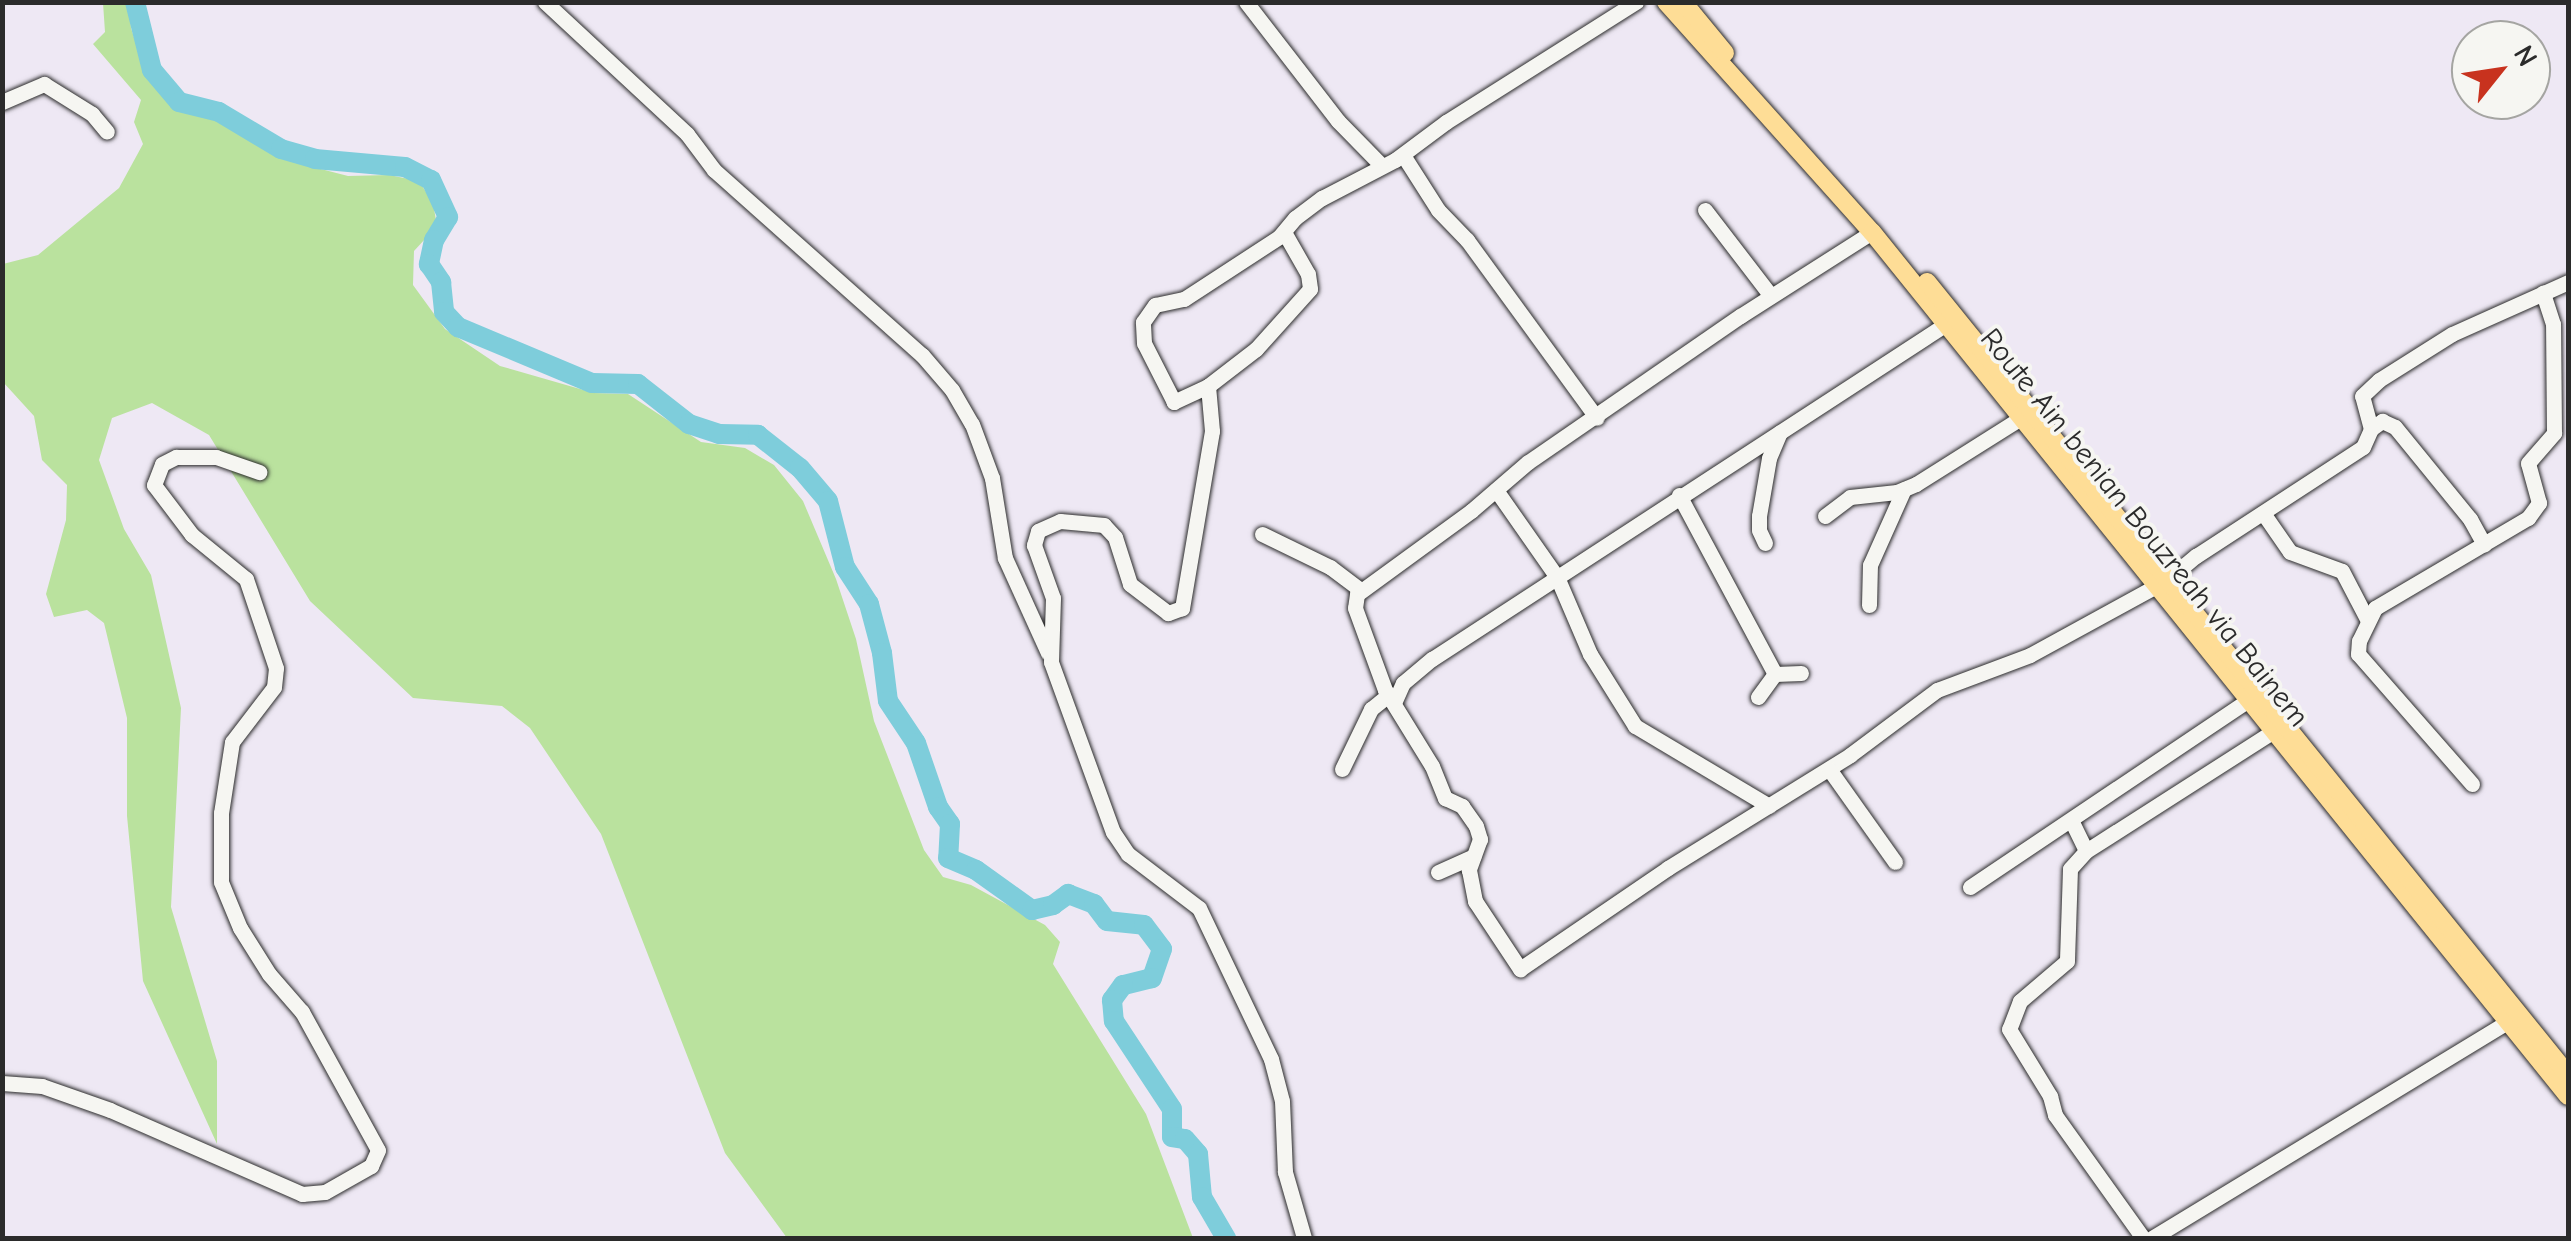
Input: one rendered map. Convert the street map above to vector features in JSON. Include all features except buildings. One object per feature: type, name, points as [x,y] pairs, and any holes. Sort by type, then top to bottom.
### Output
[{"type":"main road","name":"Route Ain benian Bouzreah via Bainem","points":[[1666,2],[1872,232],[2020,418],[2568,1075]]},
{"type":"main road","name":"Route Ain benian Bouzreah via Bainem","points":[[1682,2],[1966,328],[2272,732],[2568,1096]]},
{"type":"street","points":[[545,2],[687,134],[714,170],[922,355],[952,390],[972,424],[992,478],[1004,558],[1051,662],[1118,841],[1198,908],[1272,1060],[1282,1101],[1285,1172],[1304,1238]]},
{"type":"street","points":[[1246,2],[1338,120],[1382,166]]},
{"type":"street","points":[[1284,232],[1310,280],[1307,297],[1256,349],[1208,386],[1174,402],[1144,342],[1143,322],[1155,305],[1184,298],[1284,232],[1322,198],[1403,154],[1446,122],[1636,2]]},
{"type":"street","points":[[2,102],[44,84],[92,114],[107,132]]},
{"type":"street","points":[[1403,154],[1438,210],[1467,240],[1597,418]]},
{"type":"street","points":[[1706,210],[1771,296]]},
{"type":"street","points":[[1872,232],[1528,462],[1360,590],[1356,608],[1391,699],[1432,766],[1445,798],[1462,806],[1476,826],[1480,839],[1469,870],[1476,901],[1520,969],[1829,768],[1937,690],[2030,655],[2161,583],[2196,556],[2348,459],[2363,447],[2371,429],[2382,421],[2395,427],[2470,519],[2484,544]]},
{"type":"street","points":[[2371,429],[2361,401],[2366,391],[2452,334],[2568,282]]},
{"type":"street","points":[[2472,784],[2358,654],[2367,619],[2375,608],[2528,518],[2539,503],[2528,463],[2554,432],[2552,324],[2543,293]]},
{"type":"street","points":[[1342,769],[1371,709],[1391,699],[1414,673],[1946,324]]},
{"type":"street","points":[[1051,662],[1052,598],[1034,544],[1045,526],[1078,520],[1104,525],[1115,537],[1130,584],[1168,613],[1182,608],[1211,436],[1208,386]]},
{"type":"street","points":[[1825,516],[1850,497],[1904,489],[2020,418]]},
{"type":"street","points":[[1766,543],[1758,530],[1759,516],[1769,458],[1780,432]]},
{"type":"street","points":[[2,1083],[42,1086],[110,1110],[302,1194],[325,1192],[371,1166],[378,1150],[302,1012],[269,974],[240,928],[222,882],[220,812],[232,742],[274,687],[276,668],[246,579],[192,536],[160,499],[154,477],[170,458],[194,456],[216,457],[259,472]]},
{"type":"street","points":[[1869,605],[1870,565],[1904,489]]},
{"type":"street","points":[[1496,490],[1557,577],[1590,654],[1634,726],[1769,806]]},
{"type":"street","points":[[1680,495],[1775,674]]},
{"type":"street","points":[[2263,513],[2290,552],[2342,571],[2367,619]]},
{"type":"street","points":[[1262,534],[1330,567],[1360,590]]},
{"type":"street","points":[[1775,674],[1801,673]]},
{"type":"street","points":[[1758,697],[1775,674]]},
{"type":"street","points":[[1970,888],[2248,701]]},
{"type":"street","points":[[2272,732],[2086,851],[2070,868],[2065,965],[2020,1001],[2009,1029],[2050,1096],[2055,1116],[2152,1238],[2507,1022]]},
{"type":"street","points":[[1829,768],[1895,862]]},
{"type":"street","points":[[2072,820],[2086,851]]},
{"type":"street","points":[[1438,872],[1474,856]]},
{"type":"green space","points":[[103,3],[129,3],[131,28],[145,71],[178,107],[217,118],[286,160],[348,176],[389,175],[419,181],[433,203],[437,226],[414,251],[413,285],[445,329],[500,366],[594,393],[628,394],[701,442],[745,448],[774,465],[803,501],[836,579],[856,639],[874,721],[924,850],[943,877],[971,885],[1045,925],[1060,942],[1053,964],[1146,1114],[1193,1238],[787,1238],[725,1153],[601,834],[530,728],[502,706],[413,698],[310,601],[209,435],[152,403],[112,418],[99,460],[124,529],[151,575],[181,708],[171,907],[217,1061],[217,1144],[143,981],[127,816],[127,718],[104,623],[87,610],[54,617],[46,594],[66,520],[67,485],[42,460],[34,416],[3,382],[3,264],[38,255],[119,188],[143,144],[134,122],[141,100],[93,44],[105,32]]},
{"type":"waterway","points":[[135,2],[152,70],[179,102],[219,112],[281,149],[315,159],[405,167],[431,180],[448,217],[434,240],[429,264],[441,282],[444,312],[458,327],[592,383],[638,384],[689,424],[719,434],[758,435],[800,468],[828,501],[845,567],[869,604],[882,653],[888,701],[916,743],[938,807],[950,824],[948,858],[976,870],[1032,910],[1053,905],[1068,894],[1094,904],[1107,921],[1144,925],[1162,949],[1152,978],[1123,985],[1112,1000],[1114,1021],[1172,1109],[1172,1137],[1185,1139],[1198,1154],[1202,1197],[1226,1238]]}]
